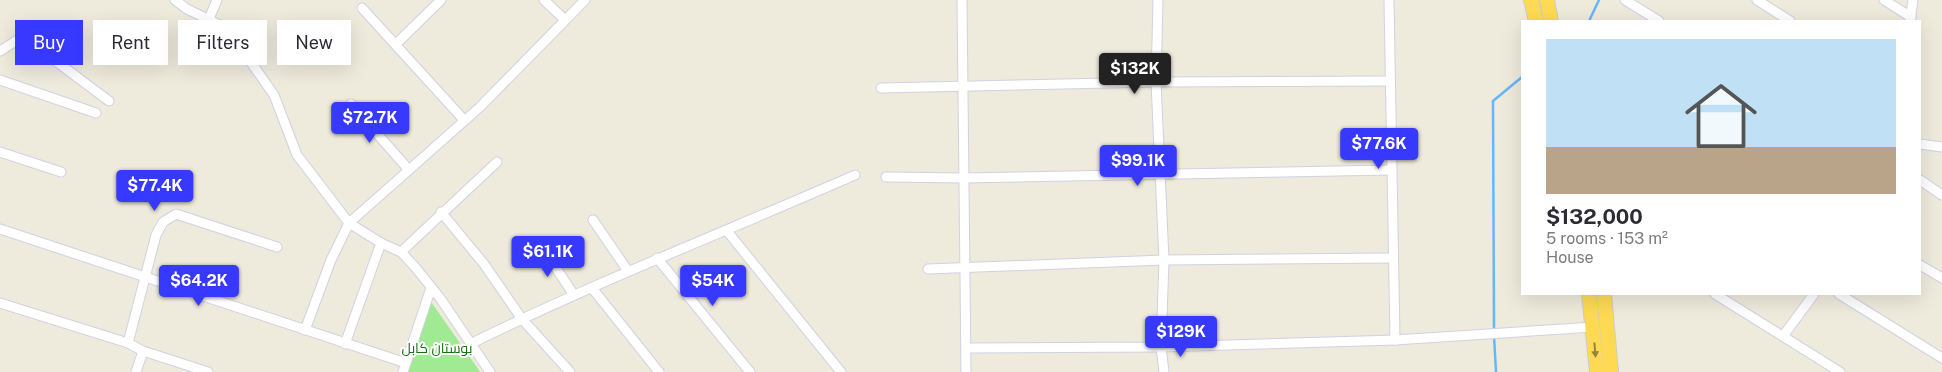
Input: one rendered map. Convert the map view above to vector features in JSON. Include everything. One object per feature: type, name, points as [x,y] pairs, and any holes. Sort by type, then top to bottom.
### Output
[{"type":"highway","points":[[1531,0],[1536,20]]},
{"type":"highway","points":[[1547,0],[1551,20]]},
{"type":"highway","points":[[1589,295],[1597,372]]},
{"type":"highway","points":[[1604,295],[1612,372]]},
{"type":"street","points":[[175,0],[206,20]]},
{"type":"street","points":[[208,20],[217,0]]},
{"type":"street","points":[[397,43],[441,0]]},
{"type":"street","points":[[544,0],[566,20]]},
{"type":"street","points":[[305,330],[331,260],[349,223],[480,106],[585,0]]},
{"type":"street","points":[[962,0],[966,372]]},
{"type":"street","points":[[1158,0],[1156,82],[1164,260],[1162,346],[1164,372]]},
{"type":"street","points":[[1389,0],[1392,258],[1395,340]]},
{"type":"street","points":[[1626,0],[1657,20]]},
{"type":"street","points":[[1757,0],[1788,20]]},
{"type":"street","points":[[1884,0],[1910,19],[1914,0]]},
{"type":"street","points":[[362,8],[397,43],[464,120]]},
{"type":"street","points":[[0,51],[19,39],[37,47],[110,101]]},
{"type":"street","points":[[253,65],[274,95],[297,155],[349,223],[381,243],[401,252],[432,288],[490,372]]},
{"type":"street","points":[[0,80],[96,113]]},
{"type":"street","points":[[881,88],[963,88],[1156,82],[1389,81]]},
{"type":"street","points":[[351,104],[409,170]]},
{"type":"street","points":[[1921,144],[1942,147]]},
{"type":"street","points":[[0,152],[61,172]]},
{"type":"street","points":[[401,252],[441,212],[497,162]]},
{"type":"street","points":[[886,177],[964,178],[1391,170]]},
{"type":"street","points":[[470,344],[628,270],[727,232],[855,175]]},
{"type":"street","points":[[1921,181],[1942,195]]},
{"type":"street","points":[[441,212],[484,264],[522,319],[570,372]]},
{"type":"street","points":[[128,342],[147,276],[156,235],[163,222],[176,214],[277,247]]},
{"type":"street","points":[[592,220],[628,270]]},
{"type":"street","points":[[0,229],[147,276],[305,330],[404,368],[432,288]]},
{"type":"street","points":[[727,232],[841,372]]},
{"type":"street","points":[[345,344],[381,243]]},
{"type":"street","points":[[542,247],[574,295]]},
{"type":"street","points":[[657,258],[750,372]]},
{"type":"street","points":[[928,269],[1164,260],[1392,258]]},
{"type":"street","points":[[1921,265],[1942,278]]},
{"type":"street","points":[[592,288],[659,372]]},
{"type":"street","points":[[1717,295],[1840,372]]},
{"type":"street","points":[[1783,336],[1813,295]]},
{"type":"street","points":[[1841,295],[1942,358]]},
{"type":"street","points":[[0,303],[128,342],[143,350],[208,372]]},
{"type":"street","points":[[966,348],[1162,346],[1395,340],[1593,327]]},
{"type":"street","points":[[136,372],[143,350]]},
{"type":"green space","name":"بوستان کابل","points":[[429,299],[474,363],[480,372],[405,372]]},
{"type":"waterway","points":[[1589,20],[1599,0]]},
{"type":"waterway","points":[[1494,327],[1493,101],[1521,78]]},
{"type":"waterway","points":[[1494,336],[1496,372]]}]
